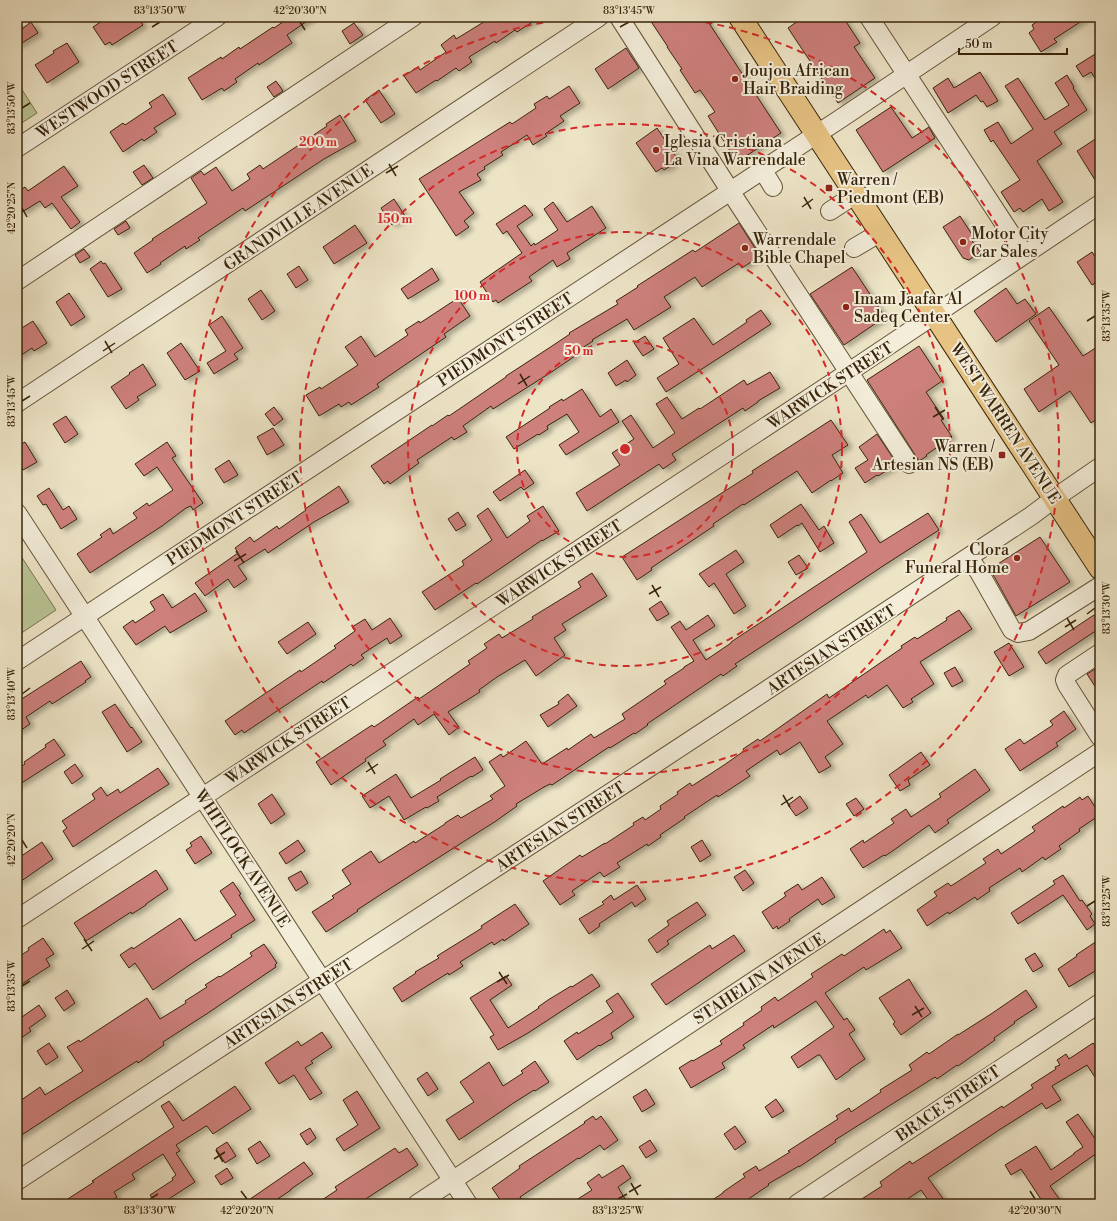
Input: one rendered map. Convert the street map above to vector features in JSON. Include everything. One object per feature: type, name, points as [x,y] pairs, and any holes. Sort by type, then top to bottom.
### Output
[{"type":"main road","name":"WEST WARREN AVENUE","points":[[740,17],[1100,568]]},
{"type":"street","points":[[17,20],[22,17]]},
{"type":"street","name":"WESTWOOD STREET","points":[[17,148],[217,17]]},
{"type":"street","points":[[17,281],[413,17]]},
{"type":"street","name":"GRANDVILLE AVENUE","points":[[17,403],[599,17]]},
{"type":"street","points":[[619,17],[730,191],[771,248],[909,464]]},
{"type":"street","points":[[869,17],[1024,254]]},
{"type":"street","name":"PIEDMONT STREET","points":[[17,661],[992,17]]},
{"type":"street","points":[[762,170],[774,187]]},
{"type":"street","points":[[830,211],[856,194]]},
{"type":"street","name":"WARWICK STREET","points":[[17,919],[849,372],[1100,204]]},
{"type":"street","points":[[854,248],[881,232]]},
{"type":"street","name":"ARTESIAN STREET","points":[[17,1181],[969,558],[1100,467]]},
{"type":"street","name":"WHITLOCK AVENUE","points":[[17,513],[468,1204]]},
{"type":"street","points":[[969,558],[979,572],[1012,630],[1018,633],[1029,631],[1100,586]]},
{"type":"street","points":[[1100,653],[1067,674],[1065,680],[1067,686],[1100,737]]},
{"type":"street","name":"STAHELIN AVENUE","points":[[417,1204],[1100,752]]},
{"type":"street","name":"BRACE STREET","points":[[797,1204],[1100,1003]]},
{"type":"green space","points":[[17,82],[37,113],[17,126]]},
{"type":"green space","points":[[17,550],[56,610],[17,636]]},
{"type":"building","points":[[108,17],[138,17],[143,25],[112,45],[110,42],[105,45],[93,27]]},
{"type":"building","points":[[290,17],[313,17],[287,35],[292,43],[259,65],[258,63],[235,79],[237,82],[224,91],[222,88],[202,100],[188,78],[221,57],[222,59],[239,47],[240,49]]},
{"type":"building","points":[[492,17],[540,17],[517,32],[515,30],[496,43],[495,41],[469,57],[472,62],[459,71],[456,68],[416,93],[404,76],[418,67],[420,70],[446,52],[441,45],[454,35],[456,39]]},
{"type":"building","points":[[648,17],[705,17],[781,133],[737,162],[708,116],[715,112],[700,90],[695,93],[680,70],[682,69]]},
{"type":"building","points":[[804,17],[843,17],[860,43],[854,47],[875,78],[838,103],[788,28]]},
{"type":"building","points":[[1044,17],[1088,17],[1054,39],[1057,42],[1041,52],[1029,33],[1034,29],[1032,25]]},
{"type":"building","points":[[31,22],[38,33],[17,46],[17,31]]},
{"type":"building","points":[[354,23],[363,35],[350,44],[342,31]]},
{"type":"building","points":[[67,43],[79,62],[47,83],[35,65],[54,53],[53,51]]},
{"type":"building","points":[[626,48],[639,68],[608,89],[595,69]]},
{"type":"building","points":[[1100,51],[1100,86],[1091,72],[1083,77],[1076,66]]},
{"type":"building","points":[[980,72],[998,101],[987,107],[976,95],[948,113],[933,88],[948,78],[954,88]]},
{"type":"building","points":[[1067,75],[1074,87],[1073,88],[1087,110],[1054,132],[1062,144],[1037,161],[1063,202],[1049,211],[1042,199],[1023,212],[1020,208],[1014,212],[1001,192],[1020,180],[993,140],[991,142],[984,130],[998,122],[1011,144],[1033,129],[1005,86],[1018,78],[1045,120],[1069,105],[1055,83]]},
{"type":"building","points":[[276,81],[283,91],[274,97],[267,87]]},
{"type":"building","points":[[569,86],[580,103],[560,116],[564,121],[545,134],[547,136],[533,145],[527,135],[501,152],[503,155],[484,167],[485,169],[477,174],[481,180],[459,192],[474,213],[464,221],[469,227],[456,236],[419,179],[510,122],[512,124],[536,108],[534,104],[547,96],[549,99]]},
{"type":"building","points":[[379,90],[395,114],[381,123],[365,100]]},
{"type":"building","points":[[163,94],[176,114],[154,128],[157,132],[144,141],[142,139],[123,152],[110,132],[123,123],[125,125],[152,107],[149,103]]},
{"type":"building","points":[[891,107],[912,138],[929,127],[935,138],[883,172],[856,130]]},
{"type":"building","points":[[340,115],[356,141],[324,159],[245,211],[243,208],[198,238],[200,240],[186,249],[185,246],[147,273],[134,253],[153,240],[152,239],[207,203],[191,178],[201,171],[204,175],[216,167],[232,191],[250,179],[247,174],[260,165],[263,169],[327,126],[326,124]]},
{"type":"building","name":"Iglesia Cristiana La Vina Warrendale","points":[[657,128],[677,158],[672,161],[674,164],[664,170],[662,168],[656,172],[636,143]]},
{"type":"building","points":[[1100,136],[1100,188],[1077,151]]},
{"type":"building","points":[[144,165],[153,178],[142,185],[133,172]]},
{"type":"building","points":[[64,166],[78,186],[61,197],[80,222],[71,229],[52,203],[45,208],[40,201],[22,212],[17,205],[17,192],[25,187],[28,191]]},
{"type":"building","points":[[394,199],[405,216],[392,225],[381,208]]},
{"type":"building","points":[[553,202],[567,222],[592,206],[606,228],[567,253],[570,259],[557,267],[553,260],[529,277],[532,281],[498,303],[496,300],[493,302],[480,282],[522,253],[507,231],[503,234],[496,224],[525,205],[533,215],[517,226],[531,246],[534,243],[535,245],[558,230],[544,209]]},
{"type":"building","name":"Motor City Car Sales","points":[[960,216],[973,236],[970,238],[980,252],[969,260],[963,258],[943,227]]},
{"type":"building","points":[[126,221],[130,228],[118,235],[114,229]]},
{"type":"building","points":[[739,223],[760,256],[742,268],[739,263],[702,287],[695,277],[664,297],[671,307],[634,330],[627,319],[592,340],[593,341],[573,354],[575,356],[553,371],[493,409],[491,406],[463,426],[467,432],[454,440],[452,437],[417,460],[419,463],[390,484],[388,481],[384,484],[371,466],[432,425],[448,415],[449,416],[570,334],[569,333],[618,304],[616,301],[638,287],[637,286],[693,250],[695,252]]},
{"type":"building","points":[[355,225],[367,243],[334,264],[323,247]]},
{"type":"building","points":[[84,249],[90,257],[80,263],[75,255]]},
{"type":"building","points":[[1092,252],[1100,264],[1100,280],[1092,285],[1077,262]]},
{"type":"building","points":[[101,261],[103,264],[105,263],[122,289],[108,297],[90,269]]},
{"type":"building","points":[[299,266],[308,280],[296,288],[287,274]]},
{"type":"building","name":"Imam Jaafar Al Sadeq Center","points":[[852,267],[885,317],[844,345],[810,294]]},
{"type":"building","points":[[432,268],[439,280],[408,299],[401,289]]},
{"type":"building","points":[[1006,288],[1017,304],[1025,299],[1036,314],[996,342],[974,311]]},
{"type":"building","points":[[261,290],[275,311],[262,320],[248,299]]},
{"type":"building","points":[[69,293],[85,317],[71,326],[56,302]]},
{"type":"building","points":[[458,298],[470,316],[444,334],[446,337],[377,384],[379,387],[351,405],[349,402],[341,407],[339,404],[319,416],[306,395],[320,387],[321,389],[358,365],[345,347],[361,336],[375,357],[408,335],[405,330],[419,321],[420,323]]},
{"type":"building","points":[[1049,307],[1083,356],[1100,345],[1100,417],[1091,423],[1070,391],[1039,412],[1024,389],[1059,365],[1029,321]]},
{"type":"building","points":[[761,310],[771,324],[666,392],[657,378],[679,364],[663,338],[694,318],[713,345],[747,322],[746,320]]},
{"type":"building","points":[[222,316],[243,348],[234,354],[238,359],[214,374],[207,363],[226,351],[209,325]]},
{"type":"building","points":[[33,321],[47,343],[34,351],[32,348],[17,358],[17,331]]},
{"type":"building","points":[[645,336],[654,349],[643,356],[634,343]]},
{"type":"building","points":[[181,343],[200,371],[185,380],[167,353]]},
{"type":"building","points":[[919,346],[942,381],[926,392],[944,419],[941,420],[952,437],[919,461],[867,380]]},
{"type":"building","points":[[627,360],[636,375],[627,382],[626,380],[616,386],[608,373]]},
{"type":"building","points":[[143,364],[156,385],[137,397],[139,400],[126,409],[111,387]]},
{"type":"building","points":[[770,372],[780,388],[758,401],[745,411],[743,408],[672,454],[676,460],[663,469],[659,464],[587,511],[576,493],[620,465],[612,453],[634,439],[622,421],[631,415],[653,448],[675,433],[656,404],[667,397],[682,419],[744,380],[747,385]]},
{"type":"building","points":[[582,389],[600,417],[611,409],[619,422],[566,455],[559,445],[579,432],[567,414],[547,426],[548,429],[539,435],[538,434],[514,449],[506,437],[550,408],[549,407],[562,399],[563,401]]},
{"type":"building","points":[[274,407],[283,419],[274,426],[265,414]]},
{"type":"building","points":[[66,416],[78,434],[65,443],[53,424]]},
{"type":"building","points":[[831,420],[848,445],[832,455],[843,473],[812,493],[797,471],[713,524],[714,526],[651,568],[652,570],[637,580],[622,557],[753,473],[752,471]]},
{"type":"building","points":[[273,428],[284,445],[267,455],[257,437]]},
{"type":"building","points":[[877,434],[897,464],[865,483],[855,468],[868,460],[859,447]]},
{"type":"building","points":[[25,442],[37,462],[23,470],[17,460],[17,446]]},
{"type":"building","points":[[167,442],[176,456],[172,458],[203,503],[193,510],[191,506],[186,508],[162,526],[90,573],[77,554],[102,537],[100,535],[110,528],[113,534],[137,518],[133,513],[147,503],[149,506],[173,490],[157,467],[144,476],[135,464]]},
{"type":"building","points":[[229,460],[238,475],[224,483],[215,469]]},
{"type":"building","points":[[525,470],[534,483],[524,490],[521,487],[500,501],[493,492]]},
{"type":"building","points":[[339,486],[349,502],[314,522],[268,553],[265,549],[238,566],[247,579],[234,588],[228,579],[205,596],[195,583],[238,553],[235,548],[250,537],[254,542],[277,526],[279,529]]},
{"type":"building","points":[[49,488],[63,510],[69,506],[77,519],[61,529],[46,504],[43,505],[37,496]]},
{"type":"building","points":[[801,504],[819,530],[824,526],[834,543],[820,552],[802,523],[778,538],[770,525]]},
{"type":"building","points":[[543,506],[559,531],[542,540],[477,584],[476,583],[435,610],[422,592],[464,565],[462,561],[492,540],[477,516],[488,508],[507,538],[530,521],[527,516]]},
{"type":"building","points":[[458,512],[466,525],[456,531],[448,519]]},
{"type":"building","points":[[928,513],[939,530],[735,664],[737,666],[723,676],[721,674],[647,724],[648,725],[635,734],[634,733],[610,748],[609,747],[552,785],[550,784],[544,787],[516,804],[517,806],[496,821],[383,893],[326,932],[312,912],[334,898],[332,896],[351,884],[342,870],[371,851],[379,863],[414,841],[415,843],[458,815],[461,818],[493,799],[490,796],[505,786],[489,762],[501,754],[503,757],[526,741],[542,764],[567,748],[568,750],[591,734],[594,738],[625,719],[622,714],[666,684],[664,681],[694,661],[671,627],[680,621],[686,630],[708,615],[715,626],[693,640],[706,660],[867,552],[849,522],[861,514],[880,543]]},
{"type":"building","points":[[1040,537],[1070,582],[1016,616],[990,569]]},
{"type":"building","points":[[736,550],[744,562],[726,574],[746,606],[734,614],[714,583],[709,587],[699,574]]},
{"type":"building","points":[[799,555],[808,568],[796,575],[788,562]]},
{"type":"building","points":[[592,573],[607,596],[562,624],[566,630],[554,638],[565,655],[536,676],[525,660],[497,677],[479,690],[480,692],[448,712],[459,727],[449,735],[434,714],[418,725],[414,719],[383,741],[386,745],[365,759],[366,761],[331,785],[316,762],[372,725],[374,727],[418,697],[419,699],[470,664],[468,661],[487,648],[484,644],[499,634],[502,638],[533,619],[532,617],[581,587],[578,582]]},
{"type":"building","points":[[195,593],[207,611],[170,633],[165,626],[136,645],[123,627],[133,620],[135,623],[155,610],[150,602],[163,594],[172,608]]},
{"type":"building","points":[[661,601],[669,614],[657,621],[649,609]]},
{"type":"building","points":[[959,610],[972,629],[920,662],[934,684],[911,699],[913,702],[903,708],[887,685],[868,698],[866,695],[827,721],[843,744],[825,757],[831,766],[819,773],[800,742],[780,755],[777,750],[746,771],[750,776],[718,797],[717,795],[684,817],[685,818],[660,835],[661,837],[648,846],[647,844],[617,863],[620,867],[604,877],[600,872],[572,891],[575,895],[560,905],[543,881],[580,855],[582,857],[605,844],[634,825],[633,823],[643,817],[645,820],[661,809],[660,806],[678,794],[677,792],[690,783],[692,786],[744,751],[743,749],[758,739],[760,741],[827,694],[829,698],[902,648],[901,646],[915,637],[917,639],[947,620],[946,618]]},
{"type":"building","points":[[1094,615],[1100,625],[1100,628],[1046,664],[1038,652]]},
{"type":"building","points":[[390,618],[402,636],[390,644],[387,638],[361,655],[364,658],[353,666],[351,664],[323,683],[322,681],[244,733],[242,730],[235,735],[225,721],[300,670],[301,672],[336,648],[334,646],[355,631],[352,627],[365,619],[372,630]]},
{"type":"building","points":[[308,622],[316,634],[287,654],[278,642]]},
{"type":"building","points":[[1009,643],[1024,667],[1009,676],[994,652]]},
{"type":"building","points":[[81,661],[91,677],[85,681],[86,682],[52,704],[50,701],[26,717],[30,724],[17,733],[17,702]]},
{"type":"building","points":[[1100,666],[1100,694],[1087,674]]},
{"type":"building","points":[[955,667],[963,681],[952,687],[944,673]]},
{"type":"building","points":[[568,694],[577,706],[548,727],[540,715],[559,704],[558,702]]},
{"type":"building","points":[[115,704],[142,742],[127,752],[102,712]]},
{"type":"building","points":[[1064,711],[1076,729],[1056,743],[1058,746],[1020,771],[1005,749],[1020,739],[1024,744],[1053,725],[1050,721]]},
{"type":"building","points":[[54,739],[65,755],[17,786],[17,769]]},
{"type":"building","points":[[921,752],[930,765],[908,780],[910,785],[900,791],[889,775]]},
{"type":"building","points":[[475,757],[483,770],[437,797],[439,801],[404,820],[389,796],[370,808],[362,796],[396,774],[411,798]]},
{"type":"building","points":[[75,764],[83,776],[72,784],[64,772]]},
{"type":"building","points":[[158,768],[169,784],[73,847],[63,831],[67,828],[62,821],[95,799],[92,794],[101,787],[107,796],[118,789],[120,793]]},
{"type":"building","points":[[975,769],[990,790],[947,820],[949,823],[935,833],[929,825],[885,856],[884,855],[863,868],[850,849],[863,840],[864,843],[894,823],[891,819],[906,809],[911,817],[941,797],[939,794]]},
{"type":"building","points":[[272,794],[285,814],[271,824],[258,804]]},
{"type":"building","points":[[800,796],[808,808],[796,816],[788,805]]},
{"type":"building","points":[[1088,796],[1100,815],[1079,829],[1080,831],[1059,846],[1061,849],[1045,860],[1043,857],[1022,872],[1020,868],[989,888],[990,891],[977,900],[975,897],[927,926],[917,910],[937,896],[934,892],[948,883],[951,886],[986,863],[983,859],[998,849],[1001,854],[1035,831],[1032,827],[1063,806],[1064,808],[1080,797],[1082,800]]},
{"type":"building","points":[[856,798],[864,809],[854,816],[846,804]]},
{"type":"building","points":[[201,836],[212,853],[195,864],[186,850],[192,846],[190,843]]},
{"type":"building","points":[[298,840],[305,851],[286,864],[279,853]]},
{"type":"building","points":[[702,840],[711,855],[700,862],[691,847]]},
{"type":"building","points":[[42,842],[53,859],[17,884],[17,859]]},
{"type":"building","points":[[156,870],[168,889],[132,914],[131,912],[86,941],[74,923]]},
{"type":"building","points":[[745,870],[754,883],[743,891],[734,877]]},
{"type":"building","points":[[301,871],[308,883],[296,891],[288,878]]},
{"type":"building","points":[[1063,875],[1080,901],[1082,900],[1092,914],[1090,916],[1095,924],[1087,930],[1063,895],[1018,924],[1011,913],[1055,884],[1053,881]]},
{"type":"building","points":[[822,877],[835,897],[822,905],[818,899],[789,919],[790,921],[778,929],[777,926],[773,929],[762,912],[786,896],[784,893],[798,884],[802,890]]},
{"type":"building","points":[[233,882],[241,894],[239,895],[255,920],[231,935],[232,937],[153,990],[135,963],[129,968],[120,955],[132,947],[133,949],[180,918],[195,941],[236,915],[220,891]]},
{"type":"building","points":[[637,885],[646,899],[635,907],[632,902],[599,924],[600,926],[589,934],[579,919],[604,904],[602,902],[611,895],[614,900]]},
{"type":"building","points":[[697,902],[706,915],[667,941],[669,944],[657,953],[648,940],[669,925],[667,921]]},
{"type":"building","points":[[515,904],[529,924],[504,941],[503,939],[494,945],[492,942],[460,962],[463,966],[449,975],[448,973],[402,1002],[393,988],[416,973],[415,972],[439,958],[437,956],[482,928],[481,926]]},
{"type":"building","points":[[884,929],[886,933],[890,930],[902,948],[866,970],[864,967],[825,993],[844,1020],[847,1018],[855,1030],[849,1034],[865,1059],[836,1080],[820,1055],[798,1068],[791,1057],[834,1027],[816,1001],[774,1028],[773,1025],[743,1045],[745,1048],[722,1063],[725,1068],[691,1088],[679,1068],[722,1044],[720,1041],[744,1025],[743,1023],[762,1010],[761,1007],[775,997],[778,1001],[813,977],[811,974],[842,954],[844,956]]},
{"type":"building","points":[[734,935],[745,951],[666,1005],[651,984],[710,945],[712,949]]},
{"type":"building","points":[[43,938],[54,954],[46,959],[50,966],[17,987],[17,958],[29,950],[28,948]]},
{"type":"building","points":[[1100,939],[1100,968],[1069,987],[1058,969]]},
{"type":"building","points":[[264,944],[277,963],[275,965],[276,967],[163,1042],[164,1045],[138,1063],[137,1061],[17,1138],[17,1103],[40,1087],[45,1095],[83,1071],[67,1047],[79,1040],[80,1042],[147,998],[160,1019],[186,1003],[185,1001],[207,987],[205,985],[252,956],[250,953]]},
{"type":"building","points":[[1035,953],[1043,966],[1033,972],[1025,959]]},
{"type":"building","points":[[592,974],[600,986],[528,1033],[498,1050],[490,1037],[494,1035],[470,998],[506,976],[512,985],[490,1000],[508,1028],[539,1008],[538,1007],[548,1000]]},
{"type":"building","points":[[909,979],[931,1013],[901,1035],[893,1024],[895,1022],[879,998]]},
{"type":"building","points":[[67,990],[75,1003],[64,1011],[55,998]]},
{"type":"building","points":[[1026,990],[1037,1007],[1014,1022],[1015,1023],[994,1038],[995,1040],[958,1066],[957,1065],[937,1079],[935,1077],[835,1140],[836,1142],[799,1167],[768,1184],[769,1185],[741,1204],[706,1204],[745,1177],[743,1174],[756,1166],[759,1171],[790,1152],[788,1151],[838,1119],[836,1116],[849,1108],[851,1112],[881,1092],[880,1090],[912,1070],[909,1065],[927,1052],[929,1054]]},
{"type":"building","points":[[618,993],[634,1017],[611,1033],[613,1038],[600,1046],[599,1045],[577,1060],[564,1041],[613,1012],[606,1001]]},
{"type":"building","points":[[39,1005],[46,1016],[29,1028],[31,1031],[17,1041],[17,1010],[22,1017]]},
{"type":"building","points":[[322,1032],[332,1047],[311,1061],[313,1063],[305,1068],[322,1093],[310,1100],[294,1075],[279,1084],[265,1063],[298,1041],[301,1046]]},
{"type":"building","points":[[49,1043],[58,1057],[46,1065],[37,1051]]},
{"type":"building","points":[[1093,1043],[1100,1053],[1100,1085],[1087,1065],[1052,1086],[1061,1100],[1046,1109],[1042,1103],[928,1178],[947,1204],[931,1204],[921,1190],[900,1204],[854,1204],[882,1186],[880,1182],[910,1161],[912,1164],[1002,1106],[1003,1108],[1033,1088],[1031,1085],[1060,1065],[1057,1060],[1066,1054],[1069,1059]]},
{"type":"building","points":[[535,1061],[549,1082],[512,1104],[459,1140],[446,1120],[474,1102],[460,1082],[489,1062],[503,1086],[523,1073],[521,1071]]},
{"type":"building","points":[[427,1072],[438,1089],[428,1096],[417,1079]]},
{"type":"building","points":[[235,1086],[251,1109],[213,1134],[206,1126],[176,1145],[180,1151],[176,1153],[195,1182],[161,1204],[156,1204],[150,1195],[173,1180],[172,1178],[176,1175],[163,1154],[132,1174],[135,1179],[114,1192],[117,1197],[106,1204],[60,1204],[174,1127],[161,1106],[169,1101],[183,1121]]},
{"type":"building","points":[[646,1089],[655,1104],[642,1112],[633,1097]]},
{"type":"building","points":[[357,1091],[380,1128],[344,1151],[336,1139],[358,1125],[343,1100]]},
{"type":"building","points":[[776,1099],[784,1111],[772,1118],[765,1107]]},
{"type":"building","points":[[1078,1114],[1096,1140],[1100,1137],[1100,1151],[1050,1186],[1063,1204],[1044,1204],[1021,1169],[1011,1175],[1005,1165],[1036,1146],[1051,1170],[1074,1154],[1083,1147],[1066,1122]]},
{"type":"building","points":[[593,1116],[596,1120],[601,1116],[618,1140],[604,1150],[600,1145],[579,1159],[578,1158],[520,1197],[521,1199],[514,1204],[503,1204],[492,1188],[520,1168],[519,1166],[585,1123],[584,1122]]},
{"type":"building","points":[[735,1126],[746,1142],[735,1150],[724,1134]]},
{"type":"building","points":[[310,1128],[316,1138],[307,1145],[300,1134]]},
{"type":"building","points":[[650,1140],[657,1151],[646,1158],[639,1147]]},
{"type":"building","points":[[260,1141],[270,1156],[257,1164],[248,1149]]},
{"type":"building","points":[[227,1142],[236,1156],[225,1163],[216,1149]]},
{"type":"building","points":[[395,1148],[399,1153],[407,1148],[418,1165],[358,1204],[316,1204],[337,1190],[335,1187]]},
{"type":"building","points":[[304,1162],[313,1174],[291,1190],[270,1204],[243,1204]]},
{"type":"building","points":[[623,1165],[631,1178],[618,1187],[628,1204],[570,1204],[592,1190],[587,1183],[599,1174],[602,1178]]},
{"type":"building","points":[[227,1168],[233,1178],[221,1185],[215,1176]]},
{"type":"place","name":"Joujou African Hair Braiding","points":[[735,79]]},
{"type":"place","name":"Iglesia Cristiana La Vina Warrendale","points":[[656,150]]},
{"type":"place","name":"Warren / Piedmont (EB)","points":[[829,188]]},
{"type":"place","name":"Motor City Car Sales","points":[[963,242]]},
{"type":"place","name":"Warrendale Bible Chapel","points":[[745,248]]},
{"type":"place","name":"Imam Jaafar Al Sadeq Center","points":[[846,307]]},
{"type":"place","name":"Warren / Artesian NS (EB)","points":[[1002,455]]},
{"type":"place","name":"Clora Funeral Home","points":[[1017,558]]}]
